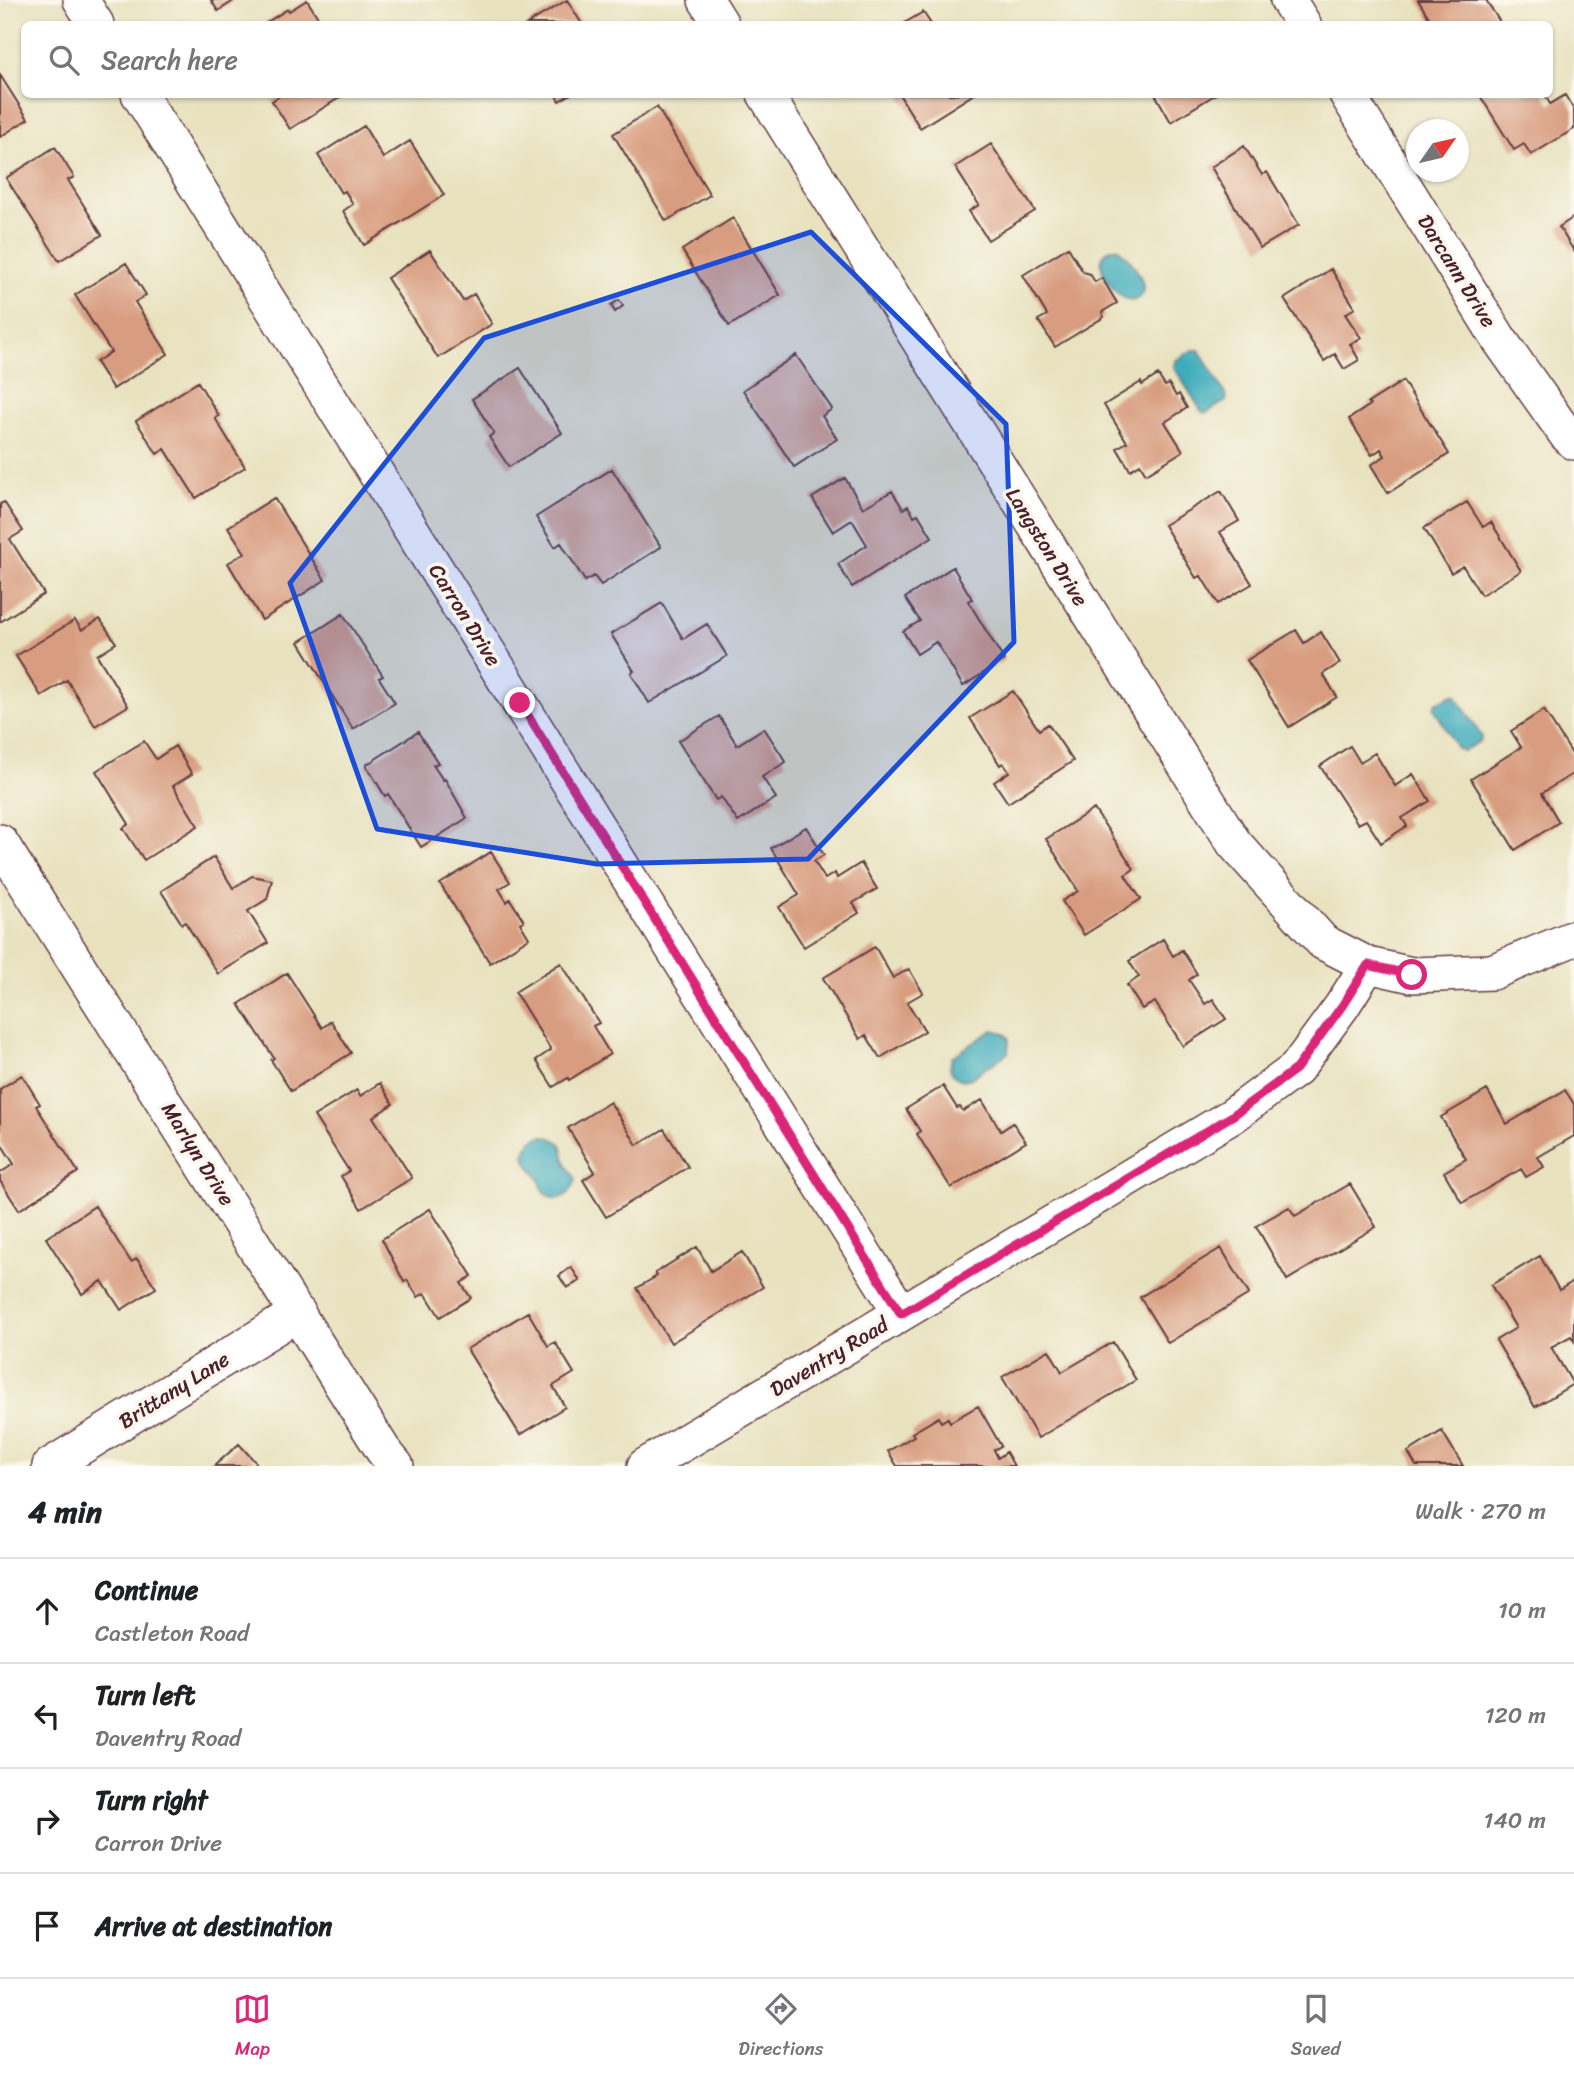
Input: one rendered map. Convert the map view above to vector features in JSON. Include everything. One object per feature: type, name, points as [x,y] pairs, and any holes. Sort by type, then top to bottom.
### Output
[{"type":"street","points":[[81,0],[94,21]]},
{"type":"street","points":[[706,0],[719,21]]},
{"type":"street","points":[[1288,0],[1301,21]]},
{"type":"street","name":"Carron Drive","points":[[141,98],[901,1314]]},
{"type":"street","name":"Langston Drive","points":[[768,98],[1234,843],[1323,942],[1368,965],[1412,975],[1492,972],[1574,938]]},
{"type":"street","name":"Darcann Drive","points":[[1349,98],[1499,339],[1574,442]]},
{"type":"street","name":"Marlyn Drive","points":[[0,842],[383,1450],[396,1466]]},
{"type":"street","name":"Daventry Road","points":[[645,1466],[1232,1116],[1296,1069],[1368,965]]},
{"type":"street","name":"Brittany Lane","points":[[50,1466],[298,1313]]},
{"type":"highlighted area","points":[[811,232],[1006,424],[1014,642],[808,859],[597,864],[377,829],[290,583],[484,338]]},
{"type":"water","points":[[1116,248],[1127,257],[1142,282],[1141,296],[1134,300],[1120,295],[1112,287],[1102,268],[1102,259],[1106,252]]},
{"type":"water","points":[[1193,350],[1199,350],[1227,397],[1226,401],[1206,413],[1202,412],[1174,367],[1175,361]]},
{"type":"water","points":[[1455,694],[1482,737],[1463,751],[1457,748],[1434,708],[1436,703]]},
{"type":"water","points":[[993,1030],[1004,1033],[1009,1038],[1008,1053],[971,1078],[964,1080],[956,1077],[950,1068],[952,1057]]},
{"type":"water","points":[[544,1136],[561,1144],[567,1165],[576,1179],[568,1193],[559,1198],[545,1192],[526,1159],[526,1150],[531,1142]]},
{"type":"building","points":[[211,0],[235,0],[218,11]]},
{"type":"building","points":[[307,0],[320,21],[269,21],[288,9],[289,11]]},
{"type":"building","points":[[567,0],[580,21],[532,21]]},
{"type":"building","points":[[1418,0],[1486,0],[1499,21],[1431,21]]},
{"type":"building","points":[[923,12],[929,21],[908,21]]},
{"type":"building","points":[[0,75],[28,119],[0,137]]},
{"type":"building","points":[[1565,95],[1574,110],[1574,129],[1531,155],[1524,144],[1514,150],[1482,98],[1546,98],[1550,104]]},
{"type":"building","points":[[276,98],[339,98],[290,129],[272,101]]},
{"type":"building","points":[[901,98],[968,98],[920,128]]},
{"type":"building","points":[[1157,98],[1210,98],[1171,122]]},
{"type":"building","points":[[657,107],[710,195],[666,221],[613,134]]},
{"type":"building","points":[[364,126],[383,158],[410,141],[444,195],[364,245],[343,211],[353,204],[345,191],[341,193],[318,155]]},
{"type":"building","points":[[991,144],[1035,211],[988,240],[969,211],[979,205],[955,167]]},
{"type":"building","points":[[1244,146],[1262,175],[1267,172],[1299,225],[1260,248],[1211,167]]},
{"type":"building","points":[[55,147],[74,177],[68,180],[102,235],[59,261],[6,178]]},
{"type":"building","points":[[1574,217],[1574,251],[1559,227]]},
{"type":"building","points":[[733,218],[780,295],[729,326],[682,250]]},
{"type":"building","points":[[1068,247],[1083,272],[1090,274],[1095,282],[1102,278],[1117,303],[1102,312],[1104,317],[1055,347],[1038,320],[1047,315],[1023,275]]},
{"type":"building","points":[[430,250],[463,301],[474,294],[492,324],[438,358],[387,278]]},
{"type":"building","points":[[126,263],[146,295],[135,302],[168,354],[113,389],[96,362],[111,352],[75,295]]},
{"type":"building","points":[[1331,269],[1355,308],[1345,314],[1361,338],[1350,344],[1359,360],[1344,369],[1335,354],[1324,361],[1284,299]]},
{"type":"building","points":[[619,300],[623,306],[615,312],[611,305]]},
{"type":"building","points":[[796,355],[832,409],[822,416],[837,439],[794,467],[743,390]]},
{"type":"building","points":[[520,368],[562,433],[509,467],[489,437],[494,433],[472,399]]},
{"type":"building","points":[[1158,375],[1165,386],[1169,384],[1176,396],[1179,394],[1187,408],[1165,422],[1183,451],[1146,474],[1140,464],[1130,470],[1117,448],[1127,442],[1104,405],[1141,382],[1142,385]]},
{"type":"building","points":[[1403,381],[1449,454],[1388,493],[1371,465],[1385,456],[1381,449],[1372,455],[1349,419],[1370,405],[1368,403]]},
{"type":"building","points":[[198,382],[219,416],[215,418],[245,467],[196,498],[165,449],[157,454],[136,421]]},
{"type":"building","points":[[612,469],[661,547],[601,585],[594,576],[585,581],[561,543],[555,547],[536,517]]},
{"type":"building","points":[[845,478],[863,508],[892,491],[903,509],[908,506],[914,516],[918,514],[932,537],[852,587],[838,564],[867,545],[852,520],[833,532],[812,498]]},
{"type":"building","points":[[1221,491],[1239,521],[1220,532],[1252,584],[1218,604],[1201,576],[1196,578],[1164,525]]},
{"type":"building","points":[[274,498],[325,580],[262,620],[228,563],[245,553],[228,527]]},
{"type":"building","points":[[4,502],[23,531],[10,539],[44,594],[0,622],[0,504]]},
{"type":"building","points":[[1467,502],[1483,527],[1491,522],[1521,571],[1481,595],[1463,566],[1451,573],[1424,528]]},
{"type":"building","points":[[953,567],[972,599],[968,601],[1004,660],[963,686],[936,642],[917,654],[903,631],[920,621],[905,598]]},
{"type":"building","points":[[662,603],[683,639],[707,624],[727,656],[649,703],[631,673],[634,671],[611,634]]},
{"type":"building","points":[[343,614],[383,676],[379,678],[395,703],[353,729],[299,642]]},
{"type":"building","points":[[100,619],[116,643],[97,655],[128,706],[95,726],[67,680],[41,696],[16,656],[75,620],[82,630]]},
{"type":"building","points":[[1296,630],[1304,643],[1321,632],[1340,663],[1323,674],[1337,697],[1289,727],[1247,660]]},
{"type":"building","points":[[1013,691],[1039,730],[1048,724],[1073,761],[1008,803],[994,782],[1009,772],[1003,763],[1000,765],[970,718]]},
{"type":"building","points":[[1544,710],[1574,757],[1574,773],[1542,793],[1559,822],[1515,850],[1471,779],[1521,747],[1511,731]]},
{"type":"building","points":[[719,716],[737,745],[764,728],[786,762],[762,777],[776,798],[738,822],[721,797],[716,800],[678,741]]},
{"type":"building","points":[[418,732],[438,763],[433,765],[443,780],[445,779],[467,818],[421,847],[388,794],[385,796],[366,765]]},
{"type":"building","points":[[144,741],[156,759],[175,746],[192,774],[173,786],[198,826],[144,860],[123,828],[129,824],[96,771]]},
{"type":"building","points":[[1350,746],[1360,762],[1375,753],[1395,786],[1413,774],[1430,801],[1402,818],[1407,826],[1381,843],[1366,820],[1358,824],[1320,766]]},
{"type":"building","points":[[1094,809],[1134,869],[1125,875],[1141,899],[1084,935],[1062,901],[1078,891],[1046,839]]},
{"type":"building","points":[[806,827],[824,855],[814,861],[825,879],[835,873],[837,878],[861,863],[877,889],[853,903],[859,913],[804,947],[779,907],[799,895],[771,848]]},
{"type":"building","points":[[491,852],[510,882],[499,889],[507,902],[510,899],[524,921],[520,923],[529,938],[490,963],[440,884]]},
{"type":"building","points":[[214,857],[233,888],[252,876],[272,880],[267,899],[248,911],[268,943],[218,974],[185,922],[182,924],[161,891]]},
{"type":"building","points":[[1163,939],[1173,956],[1182,950],[1197,974],[1189,980],[1205,1004],[1213,999],[1226,1019],[1183,1046],[1155,1002],[1142,1009],[1127,985],[1139,977],[1129,961]]},
{"type":"building","points":[[875,947],[893,978],[909,969],[923,993],[907,1002],[925,1031],[880,1058],[866,1035],[860,1039],[823,978]]},
{"type":"building","points":[[561,963],[599,1023],[593,1026],[610,1054],[553,1087],[536,1060],[551,1050],[515,992]]},
{"type":"building","points":[[287,973],[322,1028],[331,1021],[351,1053],[291,1091],[271,1060],[274,1058],[239,1004]]},
{"type":"building","points":[[22,1075],[40,1104],[36,1106],[78,1172],[19,1210],[0,1181],[0,1173],[14,1164],[0,1142],[0,1089]]},
{"type":"building","points":[[380,1083],[393,1104],[373,1117],[412,1178],[361,1209],[341,1176],[349,1171],[314,1116],[357,1090],[360,1096]]},
{"type":"building","points":[[943,1086],[957,1108],[960,1107],[963,1111],[982,1100],[1001,1131],[1013,1123],[1026,1142],[951,1188],[917,1134],[920,1131],[906,1109]]},
{"type":"building","points":[[1487,1090],[1507,1124],[1565,1090],[1574,1104],[1574,1136],[1538,1157],[1544,1167],[1526,1177],[1521,1169],[1462,1203],[1444,1172],[1466,1159],[1441,1117]]},
{"type":"building","points":[[610,1102],[637,1145],[664,1129],[688,1167],[606,1217],[583,1180],[595,1172],[568,1128]]},
{"type":"building","points":[[1350,1184],[1376,1227],[1287,1280],[1256,1226],[1289,1207],[1295,1216]]},
{"type":"building","points":[[95,1206],[131,1262],[137,1259],[156,1288],[121,1310],[102,1281],[82,1294],[46,1238]]},
{"type":"building","points":[[430,1209],[472,1276],[461,1283],[471,1298],[440,1317],[425,1293],[418,1297],[407,1280],[404,1282],[382,1239]]},
{"type":"building","points":[[697,1247],[711,1271],[742,1252],[763,1287],[671,1343],[637,1288],[657,1276],[655,1273]]},
{"type":"building","points":[[1221,1248],[1249,1294],[1168,1343],[1140,1297]]},
{"type":"building","points":[[1540,1256],[1559,1290],[1574,1281],[1574,1341],[1571,1336],[1551,1347],[1573,1384],[1535,1407],[1496,1340],[1516,1328],[1491,1285]]},
{"type":"building","points":[[571,1267],[580,1281],[567,1288],[559,1276]]},
{"type":"building","points":[[528,1312],[548,1346],[555,1342],[574,1373],[553,1386],[565,1407],[520,1435],[467,1349]]},
{"type":"building","points":[[1113,1342],[1136,1380],[1038,1438],[1002,1377],[1049,1350],[1062,1372]]},
{"type":"building","points":[[978,1406],[1001,1446],[994,1450],[998,1458],[1006,1452],[1014,1466],[897,1466],[888,1451],[914,1436],[912,1433],[939,1417],[941,1422],[948,1418],[950,1422]]},
{"type":"building","points":[[1442,1431],[1463,1466],[1416,1466],[1408,1452]]},
{"type":"building","points":[[239,1444],[259,1466],[214,1466]]},
{"type":"route","points":[[520,703],[901,1314],[1232,1116],[1296,1069],[1368,965],[1412,975]]}]
